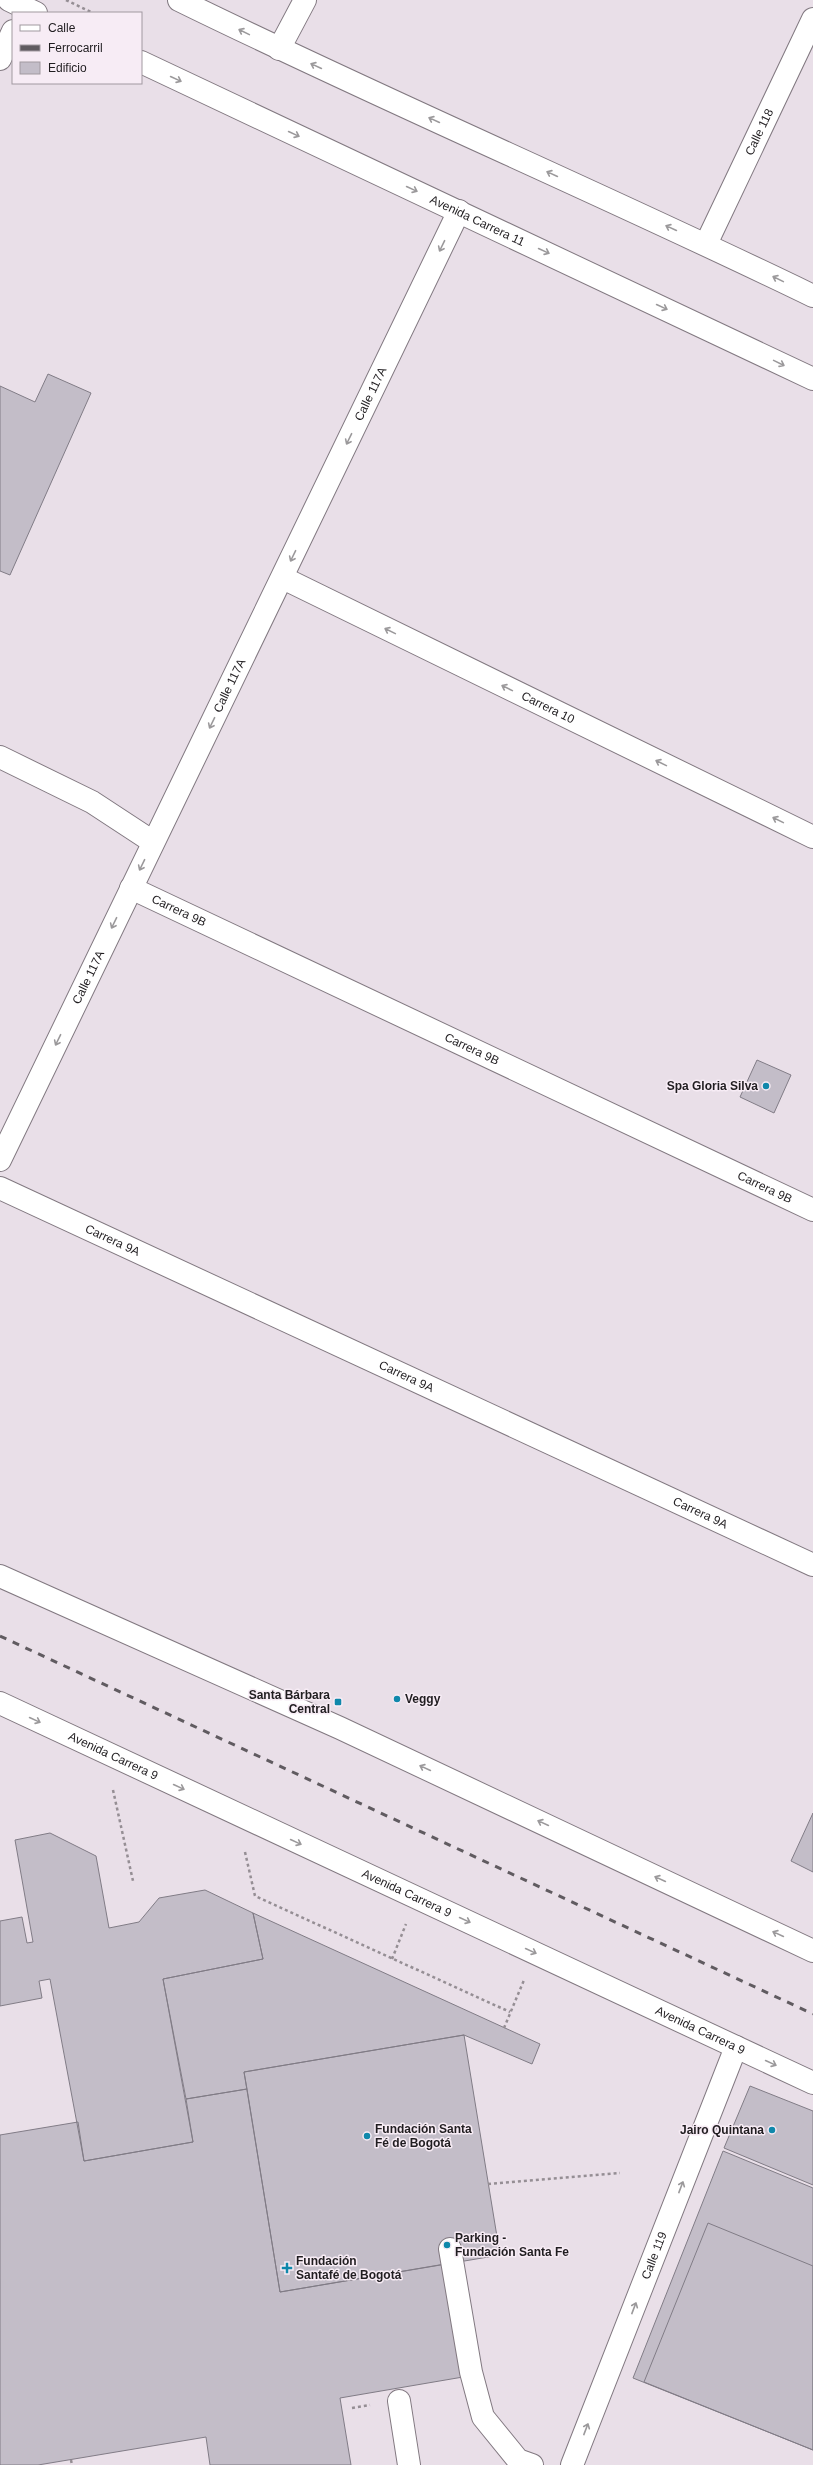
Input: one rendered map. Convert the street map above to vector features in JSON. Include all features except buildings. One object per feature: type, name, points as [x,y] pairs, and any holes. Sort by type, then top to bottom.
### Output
[{"type":"street","points":[[179,0],[279,49],[706,244],[813,296]]},
{"type":"street","points":[[279,49],[305,0]]},
{"type":"street","name":"Calle 118","points":[[706,244],[813,19]]},
{"type":"street","points":[[0,59],[12,33]]},
{"type":"street","name":"Avenida Carrera 11","points":[[142,62],[813,379]]},
{"type":"street","name":"Calle 117A","points":[[0,1160],[153,842],[283,578],[458,211]]},
{"type":"street","name":"Carrera 10","points":[[283,578],[813,837]]},
{"type":"street","points":[[0,757],[92,802],[153,842]]},
{"type":"street","name":"Carrera 9B","points":[[131,888],[813,1210]]},
{"type":"street","name":"Carrera 9A","points":[[0,1188],[813,1565]]},
{"type":"street","points":[[0,1576],[340,1728],[813,1951]]},
{"type":"street","name":"Avenida Carrera 9","points":[[0,1703],[813,2083]]},
{"type":"street","name":"Calle 119","points":[[572,2465],[736,2047]]},
{"type":"street","points":[[450,2249],[473,2384],[483,2417],[518,2460],[532,2465]]},
{"type":"street","points":[[399,2401],[409,2465]]},
{"type":"path","points":[[66,0],[92,12]]},
{"type":"path","points":[[113,1788],[133,1882]]},
{"type":"path","points":[[244,1846],[254,1896],[510,2012]]},
{"type":"path","points":[[392,1959],[407,1922]]},
{"type":"path","points":[[504,2028],[525,1977]]},
{"type":"path","points":[[488,2184],[620,2173]]},
{"type":"path","points":[[71,2460],[72,2465]]},
{"type":"railway","points":[[0,1636],[813,2014]]},
{"type":"place","name":"Spa Gloria Silva","points":[[766,1086]]},
{"type":"place","name":"Veggy","points":[[397,1699]]},
{"type":"place","name":"Santa Bárbara Central","points":[[338,1702]]},
{"type":"place","name":"Jairo Quintana","points":[[772,2130]]},
{"type":"place","name":"Fundación Santa Fé de Bogotá","points":[[367,2136]]},
{"type":"place","name":"Parking - Fundación Santa Fe","points":[[447,2245]]},
{"type":"place","name":"Fundación Santafé de Bogotá","points":[[287,2268]]}]
